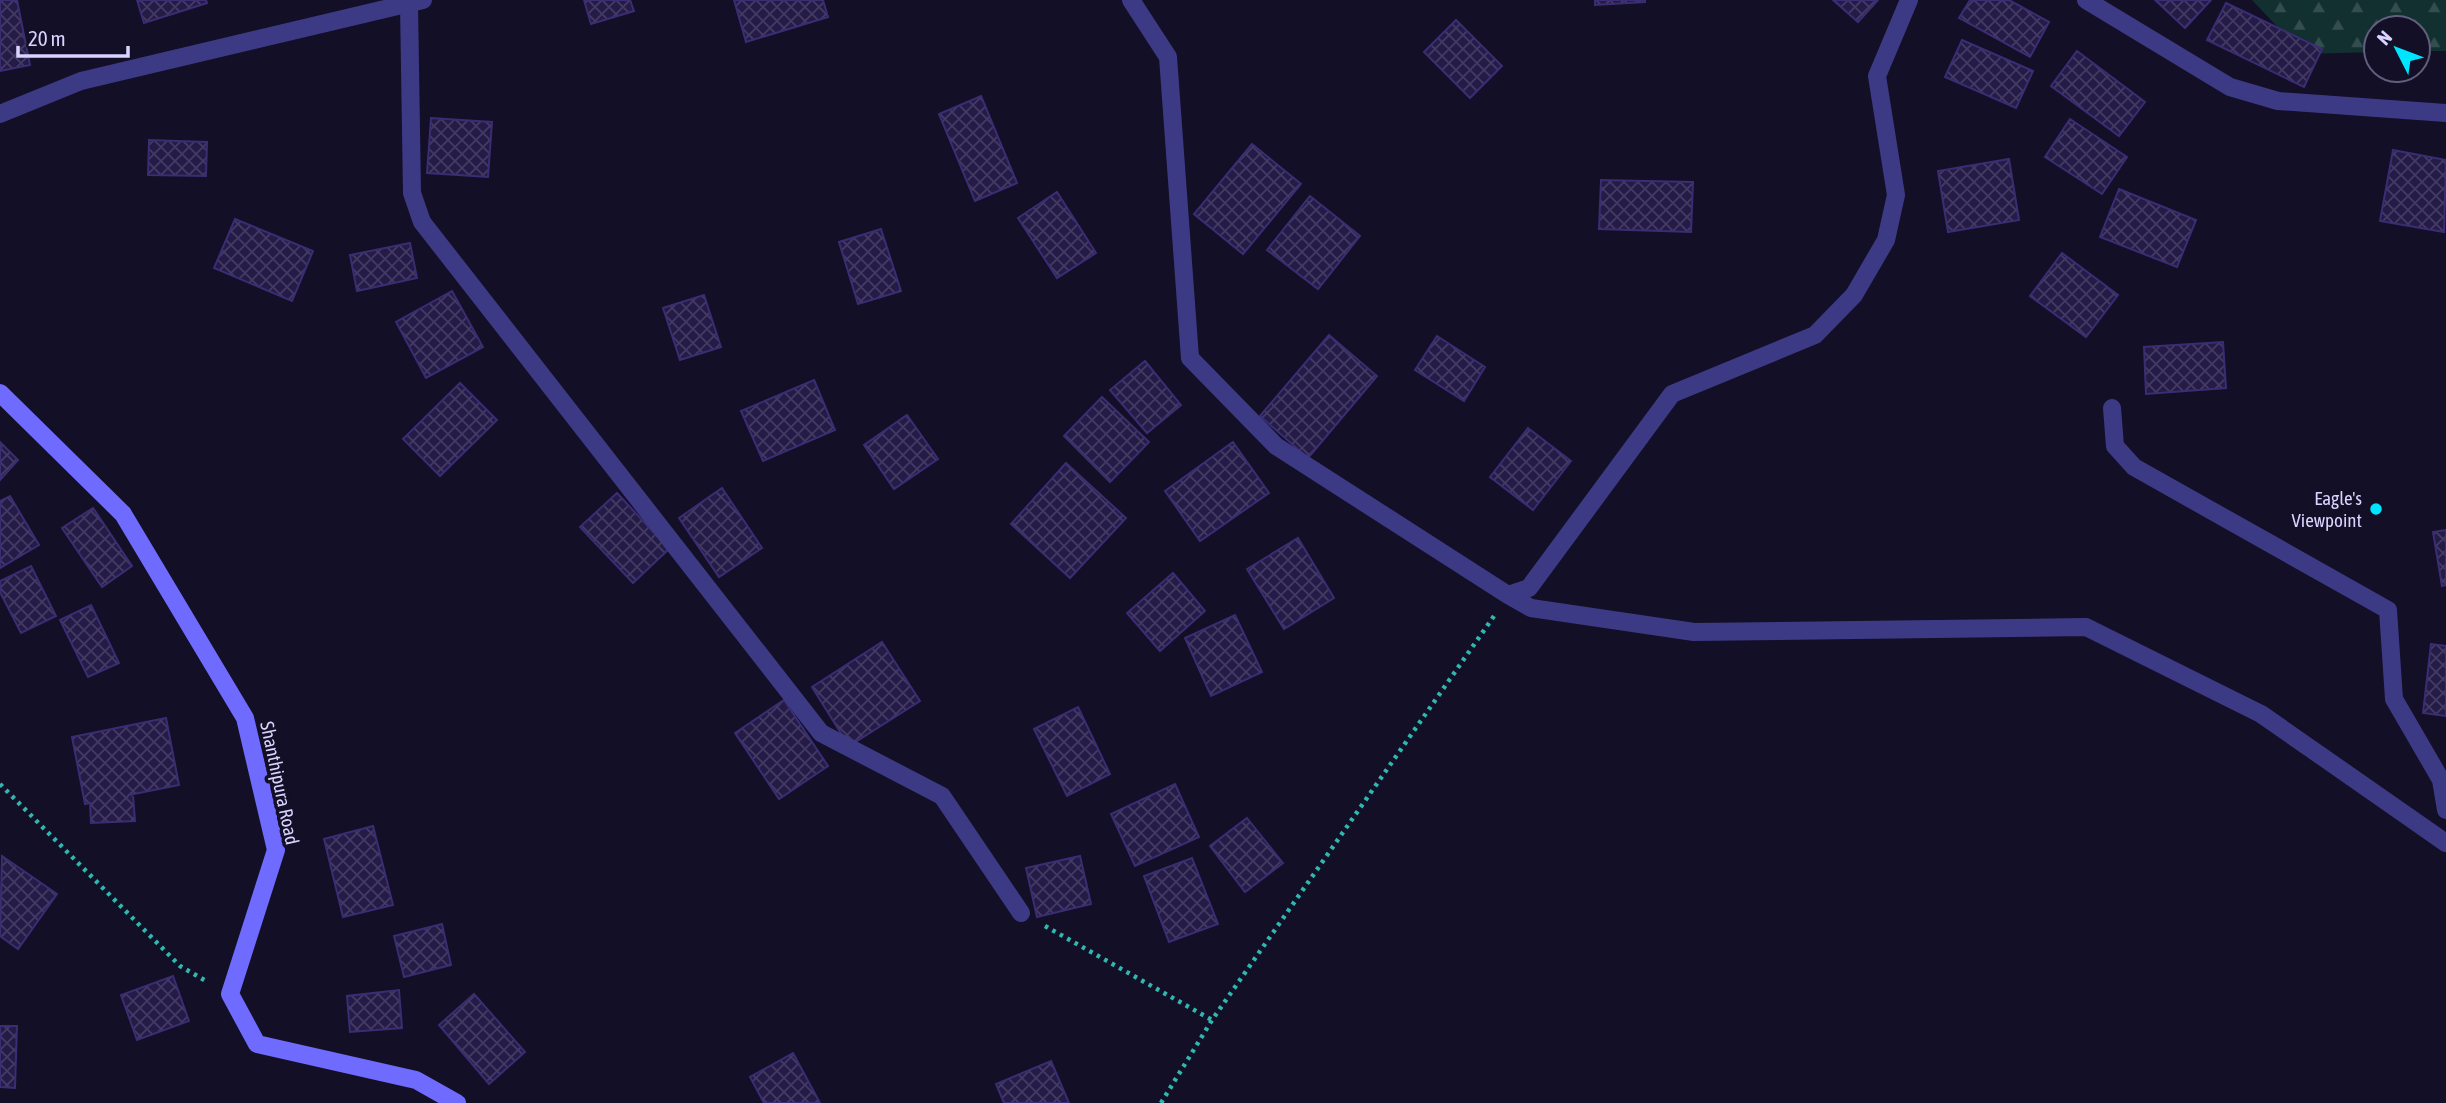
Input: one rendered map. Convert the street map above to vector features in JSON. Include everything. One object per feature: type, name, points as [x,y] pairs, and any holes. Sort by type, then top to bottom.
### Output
[{"type":"street","points":[[1131,0],[1168,57],[1190,358],[1276,446],[1508,595],[1531,608],[1693,632],[2086,627],[2261,714],[2446,843]]},
{"type":"street","points":[[1508,595],[1529,587],[1672,394],[1815,335],[1854,295],[1886,240],[1896,195],[1877,76],[1909,0]]},
{"type":"street","points":[[2086,0],[2230,87],[2278,101],[2446,113]]},
{"type":"street","points":[[0,114],[81,81],[416,2],[412,193],[422,222],[821,733],[942,796],[1021,913]]},
{"type":"street","name":"Shanthipura Road","points":[[0,393],[123,514],[245,718],[276,850],[230,994]]},
{"type":"street","points":[[2112,408],[2115,446],[2134,467],[2388,610],[2394,699],[2441,780],[2446,810]]},
{"type":"street","points":[[230,994],[257,1044],[416,1080],[457,1103]]},
{"type":"path","points":[[1161,1103],[1212,1020],[1508,595]]},
{"type":"path","points":[[0,784],[180,966],[230,994]]},
{"type":"path","points":[[1021,913],[1212,1020]]},
{"type":"green space","points":[[2252,0],[2446,0],[2446,51],[2432,51],[2432,14],[2362,14],[2362,52],[2303,54]]},
{"type":"building","points":[[0,0],[17,0],[30,65],[0,71]]},
{"type":"building","points":[[137,0],[206,0],[207,3],[144,23]]},
{"type":"building","points":[[584,0],[630,0],[634,11],[591,24]]},
{"type":"building","points":[[734,0],[823,0],[828,17],[746,42]]},
{"type":"building","points":[[1595,0],[1645,0],[1645,2],[1595,5]]},
{"type":"building","points":[[1833,0],[1878,0],[1858,22]]},
{"type":"building","points":[[1970,0],[2009,0],[2049,22],[2030,57],[1959,18]]},
{"type":"building","points":[[2155,0],[2211,0],[2185,28]]},
{"type":"building","points":[[2226,3],[2322,49],[2304,87],[2207,40]]},
{"type":"building","points":[[1456,20],[1502,66],[1470,98],[1424,52]]},
{"type":"building","points":[[1962,40],[2033,71],[2016,108],[1945,77]]},
{"type":"building","points":[[2077,51],[2145,102],[2119,136],[2051,86]]},
{"type":"building","points":[[981,96],[1017,183],[975,201],[939,114]]},
{"type":"building","points":[[431,118],[492,122],[488,177],[427,173]]},
{"type":"building","points":[[2070,119],[2127,157],[2102,194],[2045,157]]},
{"type":"building","points":[[149,140],[207,142],[206,176],[148,175]]},
{"type":"building","points":[[1252,144],[1301,184],[1243,254],[1194,214]]},
{"type":"building","points":[[2393,150],[2446,160],[2444,232],[2380,221]]},
{"type":"building","points":[[2009,159],[2019,220],[1948,232],[1938,171]]},
{"type":"building","points":[[1601,180],[1693,182],[1691,232],[1599,229]]},
{"type":"building","points":[[2119,189],[2196,220],[2177,267],[2100,237]]},
{"type":"building","points":[[1057,192],[1096,253],[1057,278],[1018,218]]},
{"type":"building","points":[[1310,196],[1360,236],[1318,289],[1267,250]]},
{"type":"building","points":[[235,219],[313,251],[292,301],[214,268]]},
{"type":"building","points":[[881,229],[901,291],[858,304],[839,242]]},
{"type":"building","points":[[410,243],[417,278],[357,291],[350,255]]},
{"type":"building","points":[[2062,253],[2118,295],[2086,337],[2030,296]]},
{"type":"building","points":[[452,291],[483,347],[426,378],[396,322]]},
{"type":"building","points":[[704,295],[721,347],[680,360],[663,308]]},
{"type":"building","points":[[1329,335],[1377,376],[1308,458],[1260,416]]},
{"type":"building","points":[[1437,336],[1485,367],[1464,401],[1415,370]]},
{"type":"building","points":[[2223,342],[2226,388],[2146,394],[2144,347]]},
{"type":"building","points":[[1145,361],[1181,405],[1147,433],[1110,390]]},
{"type":"building","points":[[814,380],[835,430],[763,461],[741,411]]},
{"type":"building","points":[[460,383],[497,420],[440,476],[403,439]]},
{"type":"building","points":[[1102,397],[1149,442],[1110,482],[1064,436]]},
{"type":"building","points":[[907,415],[938,459],[894,489],[864,445]]},
{"type":"building","points":[[1528,428],[1571,461],[1533,510],[1490,477]]},
{"type":"building","points":[[0,442],[18,460],[0,480]]},
{"type":"building","points":[[1233,442],[1269,493],[1200,541],[1165,491]]},
{"type":"building","points":[[1066,463],[1126,518],[1070,578],[1011,524]]},
{"type":"building","points":[[722,488],[762,548],[719,577],[679,518]]},
{"type":"building","points":[[617,493],[669,549],[633,583],[580,527]]},
{"type":"building","points":[[10,496],[39,545],[0,568],[0,501]]},
{"type":"building","points":[[93,508],[132,566],[102,587],[62,528]]},
{"type":"building","points":[[2446,530],[2446,585],[2442,586],[2433,532]]},
{"type":"building","points":[[1298,538],[1334,598],[1284,629],[1247,569]]},
{"type":"building","points":[[31,566],[56,616],[21,633],[0,592],[0,581]]},
{"type":"building","points":[[1173,573],[1205,611],[1160,651],[1127,613]]},
{"type":"building","points":[[91,605],[119,663],[88,677],[60,620]]},
{"type":"building","points":[[1235,615],[1262,672],[1211,696],[1185,638]]},
{"type":"building","points":[[882,642],[920,701],[849,746],[812,687]]},
{"type":"building","points":[[2431,644],[2446,646],[2446,716],[2423,713]]},
{"type":"building","points":[[784,700],[828,766],[779,799],[735,733]]},
{"type":"building","points":[[1078,707],[1110,774],[1067,796],[1034,729]]},
{"type":"building","points":[[166,718],[179,785],[129,795],[133,795],[135,821],[91,823],[90,803],[85,804],[72,737]]},
{"type":"building","points":[[1175,784],[1199,837],[1135,866],[1111,814]]},
{"type":"building","points":[[1247,818],[1283,863],[1245,892],[1210,846]]},
{"type":"building","points":[[373,826],[393,905],[343,917],[324,839]]},
{"type":"building","points":[[2,856],[57,894],[18,949],[0,936]]},
{"type":"building","points":[[1080,856],[1091,904],[1037,917],[1026,868]]},
{"type":"building","points":[[1192,858],[1218,924],[1169,942],[1144,876]]},
{"type":"building","points":[[442,924],[451,965],[404,977],[394,936]]},
{"type":"building","points":[[173,976],[189,1021],[137,1040],[121,995]]},
{"type":"building","points":[[399,990],[402,1028],[350,1032],[347,996]]},
{"type":"building","points":[[474,994],[525,1052],[489,1084],[439,1025]]},
{"type":"building","points":[[0,1026],[17,1026],[15,1088],[0,1087]]},
{"type":"building","points":[[793,1053],[820,1103],[764,1103],[750,1077]]},
{"type":"building","points":[[1051,1061],[1069,1103],[1004,1103],[996,1084]]},
{"type":"place","name":"Eagle's Viewpoint","points":[[2376,509]]}]
